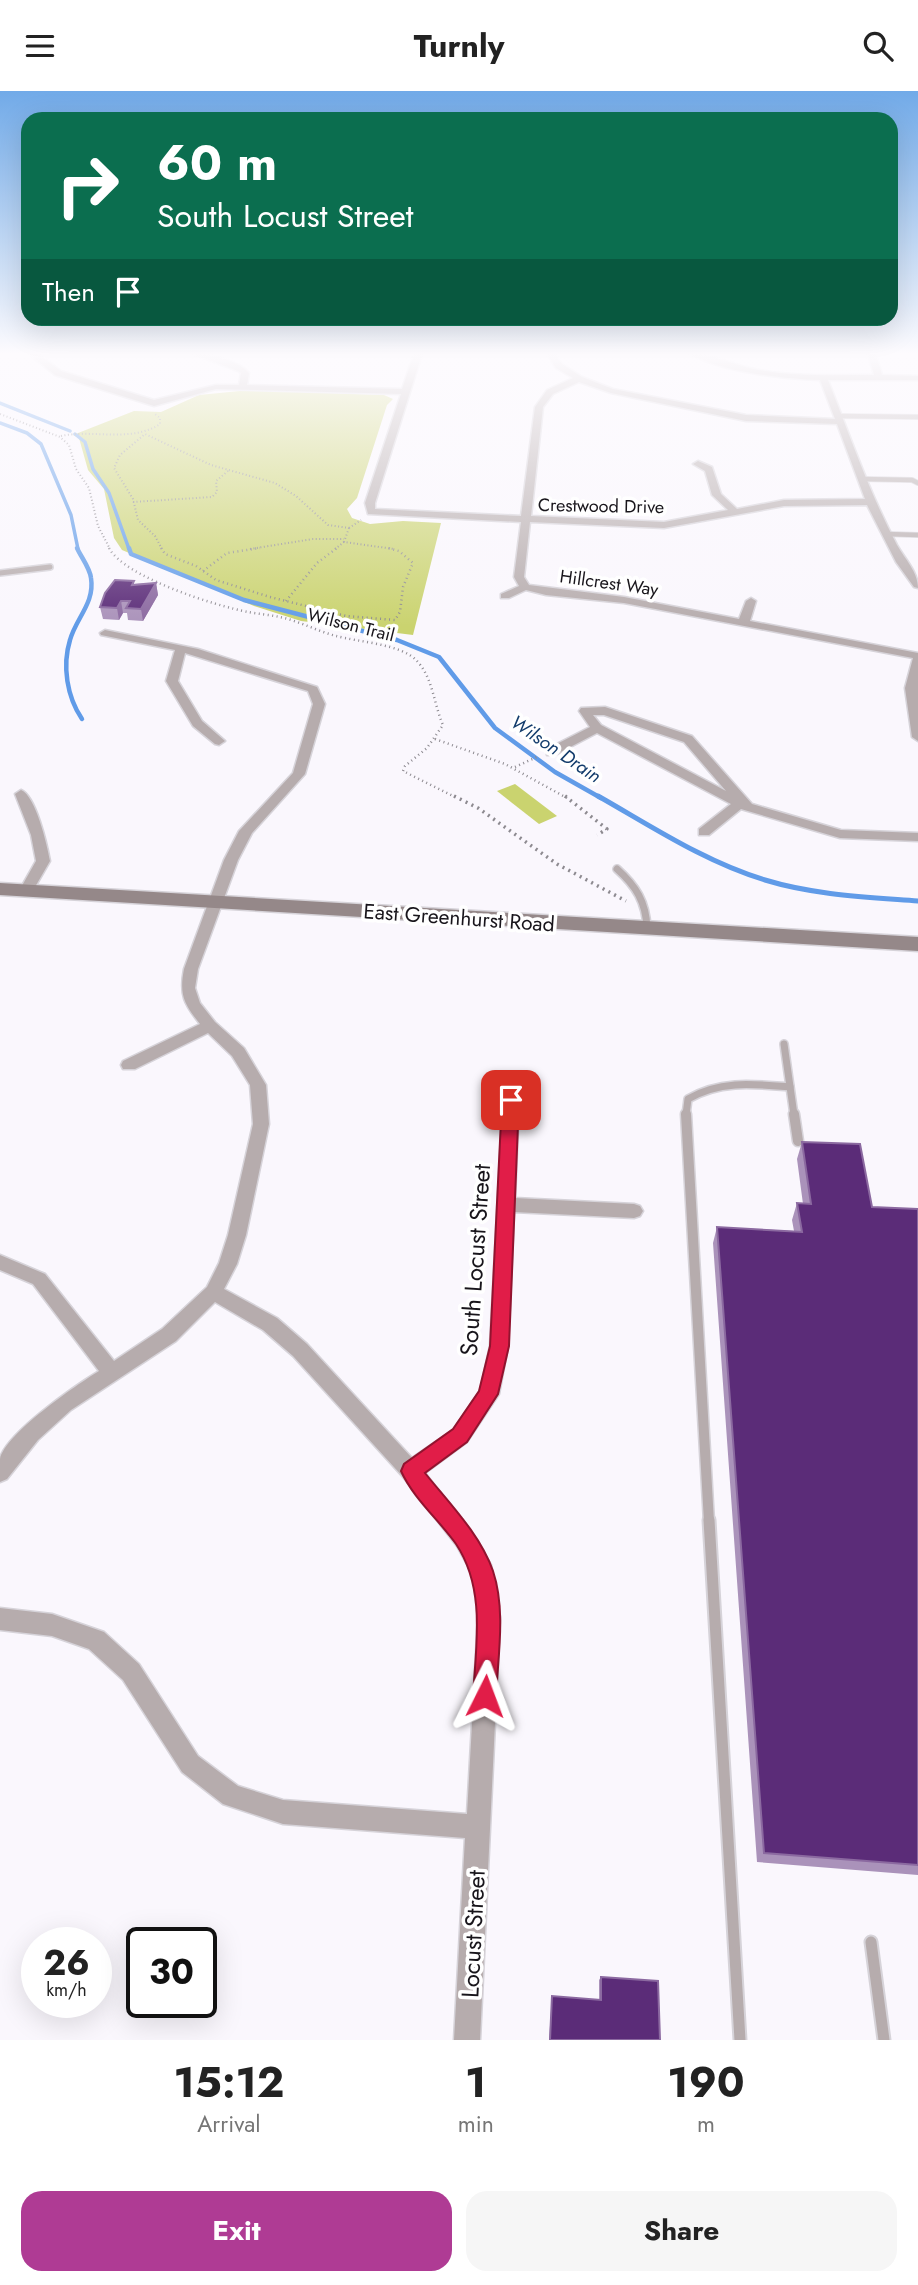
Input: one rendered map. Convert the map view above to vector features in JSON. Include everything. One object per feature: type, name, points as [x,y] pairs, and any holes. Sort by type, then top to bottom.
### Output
[{"type":"main road","name":"East Greenhurst Road","points":[[0,889],[216,902],[647,919],[918,944]]},
{"type":"street","points":[[371,512],[370,503],[389,445]]},
{"type":"street","points":[[505,596],[526,587],[519,577],[534,445]]},
{"type":"street","points":[[849,445],[886,534],[901,562],[918,585]]},
{"type":"street","points":[[698,464],[709,469],[717,495],[734,512]]},
{"type":"street","name":"Crestwood Drive","points":[[371,512],[664,525],[797,502],[871,502]]},
{"type":"street","name":"Hillcrest Way","points":[[526,587],[546,592],[624,600],[918,658]]},
{"type":"street","points":[[743,624],[751,601]]},
{"type":"street","points":[[0,1472],[31,1434],[64,1403],[169,1335],[213,1292],[228,1264],[237,1235],[261,1124],[258,1086],[238,1052],[210,1026],[193,1005],[188,988],[191,969],[231,860],[246,831],[299,774],[319,704],[313,689],[181,648],[106,633]]},
{"type":"street","points":[[181,648],[172,681],[197,723],[219,741]]},
{"type":"street","points":[[918,658],[911,688],[918,737]]},
{"type":"street","points":[[743,805],[688,739],[605,711],[585,711],[597,728],[743,805],[840,834],[918,837]]},
{"type":"street","points":[[546,753],[597,728]]},
{"type":"street","points":[[21,794],[38,835],[43,861],[26,891]]},
{"type":"street","points":[[704,832],[743,805]]},
{"type":"street","points":[[129,1065],[210,1026]]},
{"type":"street","name":"South Locust Street","points":[[411,1471],[460,1436],[488,1394],[499,1346],[511,1100]]},
{"type":"street","points":[[506,1205],[634,1211]]},
{"type":"street","points":[[0,1262],[39,1279],[111,1372]]},
{"type":"street","points":[[0,1619],[52,1625],[96,1640],[131,1672],[190,1764],[231,1795],[283,1812],[478,1827],[489,1618],[483,1573],[464,1538],[411,1471],[300,1350],[270,1324],[213,1292]]},
{"type":"street","name":"Locust Street","points":[[467,2040],[478,1827]]},
{"type":"lane","points":[[862,479],[912,480],[918,483]]},
{"type":"lane","points":[[886,534],[918,535]]},
{"type":"lane","points":[[0,573],[50,567]]},
{"type":"lane","points":[[617,869],[636,885],[647,919]]},
{"type":"lane","points":[[784,1044],[798,1141]]},
{"type":"lane","points":[[740,2040],[685,1119],[688,1099],[703,1088],[727,1084],[790,1087]]},
{"type":"lane","points":[[872,1942],[884,2040]]},
{"type":"path","name":"Wilson Trail","points":[[69,445],[76,469],[89,488],[98,526],[112,553],[138,572],[190,596],[247,612],[282,617],[335,636],[403,651],[416,659],[428,678],[433,703],[443,725],[434,739]]},
{"type":"path","points":[[132,445],[120,455],[114,468],[126,484],[138,520],[155,536],[164,554],[227,584],[365,620],[390,621],[398,617],[403,587],[413,567],[411,558],[393,549],[344,540],[313,539],[227,553],[203,571]]},
{"type":"path","points":[[170,445],[228,471],[275,484],[296,496],[328,526],[349,528]]},
{"type":"path","points":[[134,502],[212,497],[217,492],[216,481],[228,471]]},
{"type":"path","points":[[286,601],[317,563],[344,540],[349,528],[371,512]]},
{"type":"path","points":[[597,835],[607,829],[586,810],[515,767],[434,739],[403,771],[478,808],[557,864],[647,919]]},
{"type":"path","points":[[515,767],[546,753]]},
{"type":"green space","points":[[81,445],[374,445],[357,498],[347,509],[352,518],[370,524],[403,521],[441,523],[413,635],[301,621],[254,606],[122,550],[114,538],[104,489],[88,470]]},
{"type":"green space","points":[[515,784],[557,816],[539,824],[497,791]]},
{"type":"building","points":[[115,580],[134,581],[132,585],[156,583],[141,609],[126,608],[130,601],[121,601],[117,608],[100,607],[105,593]]},
{"type":"building","points":[[802,1142],[860,1144],[872,1207],[918,1209],[918,1865],[764,1853],[717,1227],[802,1232],[797,1203],[811,1204]]},
{"type":"building","points":[[601,1977],[658,1981],[660,2040],[550,2040],[552,1996],[601,2000]]},
{"type":"waterway","points":[[41,445],[71,515],[78,549]]},
{"type":"waterway","name":"Wilson Drain","points":[[86,445],[93,469],[109,493],[129,549]]},
{"type":"waterway","points":[[77,548],[89,570],[91,587],[88,603],[70,640],[66,671],[73,701],[82,719]]},
{"type":"waterway","name":"Wilson Drain","points":[[129,548],[131,554],[244,600],[397,640],[439,657],[495,728],[555,772],[601,798]]},
{"type":"waterway","name":"Wilson Drain","points":[[598,796],[700,853],[765,880],[821,892],[918,901]]},
{"type":"route","points":[[485,1696],[489,1618],[483,1573],[464,1538],[411,1471],[460,1436],[488,1394],[499,1346],[511,1100]]}]
